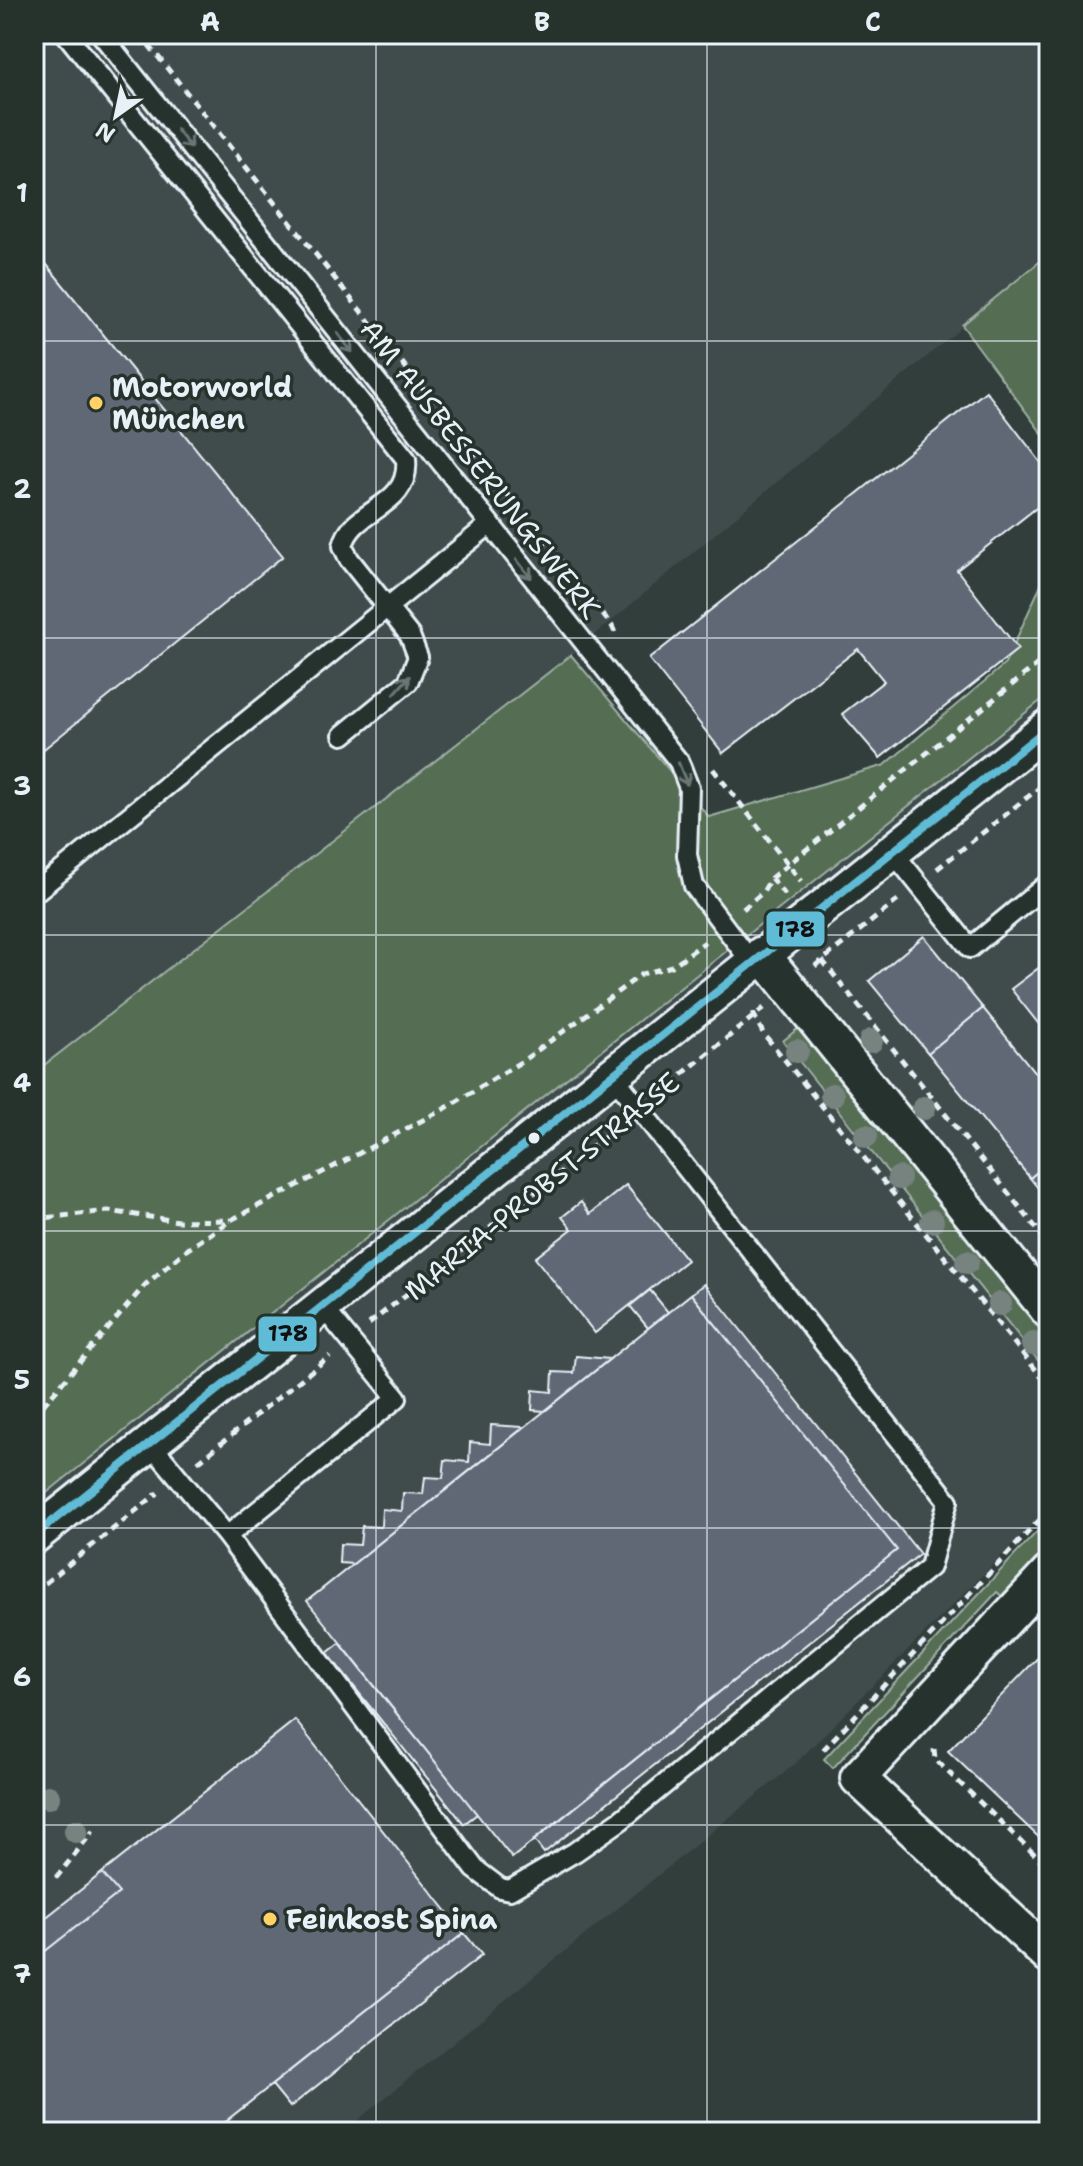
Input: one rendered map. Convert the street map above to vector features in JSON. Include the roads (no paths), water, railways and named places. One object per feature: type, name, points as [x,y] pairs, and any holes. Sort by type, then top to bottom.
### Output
[{"type":"street","name":"MARIA-PROBST-STRASSE","points":[[34,1536],[1049,727]]},
{"type":"street","points":[[757,959],[789,987],[1049,1311]]},
{"type":"street","points":[[1049,1573],[858,1778],[1049,1956]]},
{"type":"lane","points":[[66,34],[406,459],[407,475],[401,488],[346,534],[343,546],[349,559],[410,636],[418,657],[408,682],[343,735]]},
{"type":"lane","name":"AM AUSBESSERUNGSWERK","points":[[101,34],[679,762],[689,788],[687,855],[694,886],[723,927],[757,959]]},
{"type":"lane","points":[[34,893],[489,525]]},
{"type":"lane","points":[[892,851],[970,948],[1049,883]]},
{"type":"lane","points":[[150,1443],[227,1536],[475,1869],[500,1888],[510,1890],[575,1852],[621,1820],[930,1567],[948,1501],[612,1074]]},
{"type":"lane","points":[[227,1536],[397,1398],[322,1306]]},
{"type":"place","name":"Motorworld München","points":[[96,403]]},
{"type":"place","name":"Feinkost Spina","points":[[270,1919]]}]
